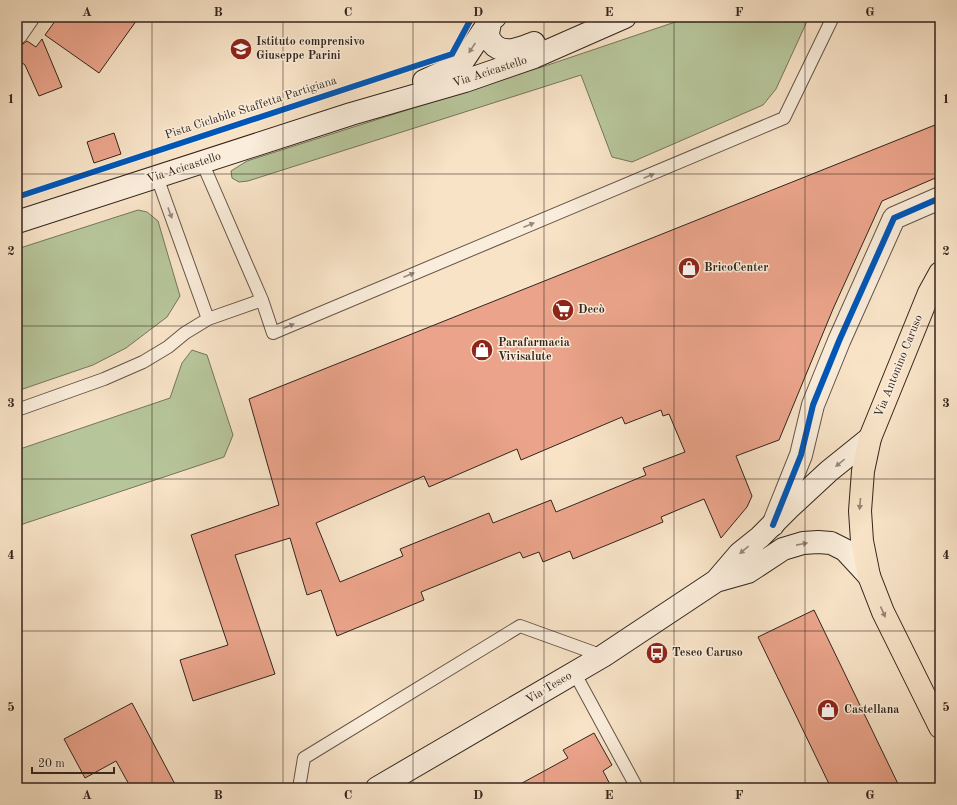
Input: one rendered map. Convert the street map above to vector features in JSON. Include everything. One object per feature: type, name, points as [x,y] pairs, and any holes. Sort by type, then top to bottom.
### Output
[{"type":"main road","points":[[17,33],[28,17]]},
{"type":"main road","points":[[493,18],[488,35],[491,43],[504,51],[510,51],[620,17]]},
{"type":"main road","name":"Via Acicastello","points":[[17,222],[351,114],[464,81],[534,57],[625,17]]},
{"type":"main road","name":"Via Acicastello","points":[[351,114],[461,64],[493,18]]},
{"type":"main road","points":[[773,525],[801,455],[813,405],[839,341],[894,218],[940,198]]},
{"type":"main road","name":"Via Antonino Caruso","points":[[869,576],[862,541],[860,511],[863,471],[870,438],[929,293],[940,273]]},
{"type":"main road","points":[[716,581],[740,553],[773,525],[829,471],[870,438]]},
{"type":"main road","points":[[716,581],[748,572],[783,549],[803,543],[831,543],[845,550],[869,576],[883,612],[940,727]]},
{"type":"main road","name":"Via Teseo","points":[[377,788],[603,656],[716,581]]},
{"type":"lane","points":[[202,162],[262,300],[273,333],[784,118],[833,17]]},
{"type":"lane","points":[[157,176],[208,319]]},
{"type":"lane","points":[[17,410],[104,380],[143,362],[168,347],[185,333],[208,319],[262,300]]},
{"type":"lane","points":[[299,788],[304,758],[520,626],[603,656]]},
{"type":"lane","points":[[574,672],[637,788]]},
{"type":"green space","points":[[690,17],[809,17],[776,89],[763,105],[632,162],[612,157],[581,75],[248,181],[239,182],[232,178],[231,171],[247,161],[548,65]]},
{"type":"green space","points":[[138,210],[147,212],[158,221],[180,296],[167,317],[126,348],[93,365],[17,391],[17,249]]},
{"type":"green space","points":[[192,350],[207,355],[233,435],[224,457],[17,526],[17,450],[170,398],[182,363]]},
{"type":"building","points":[[58,17],[139,17],[99,73],[45,35]]},
{"type":"building","points":[[42,39],[62,87],[39,96],[25,65],[17,59],[17,45],[23,44],[27,41],[36,47]]},
{"type":"building","points":[[940,123],[940,176],[882,201],[833,309],[779,440],[736,456],[752,496],[747,507],[721,538],[704,499],[661,517],[663,522],[573,559],[570,551],[543,562],[539,552],[523,558],[520,552],[421,592],[424,600],[337,636],[321,590],[307,595],[290,538],[235,555],[275,674],[193,701],[180,660],[228,645],[191,535],[279,505],[249,399]],"holes":[[[661,410],[663,416],[669,414],[685,452],[643,468],[646,475],[556,512],[551,500],[493,523],[489,513],[400,549],[403,556],[340,582],[316,523],[424,476],[429,487],[517,449],[521,460],[622,417],[625,424]]]},
{"type":"building","points":[[114,133],[121,154],[94,163],[87,142]]},
{"type":"building","name":"Castellana","points":[[814,610],[900,788],[831,788],[758,637]]},
{"type":"building","points":[[132,703],[177,788],[131,788],[116,761],[85,778],[64,739]]},
{"type":"building","points":[[594,733],[612,765],[603,771],[612,788],[513,788],[568,758],[563,750]]},
{"type":"cycle path","name":"Pista Ciclabile Staffetta Partigiana","points":[[17,197],[452,54],[472,17]]},
{"type":"cycle path","points":[[773,525],[801,455],[813,405],[839,341],[894,218],[940,198]]},
{"type":"place","name":"Istituto comprensivo Giuseppe Parini","points":[[241,49]]},
{"type":"place","name":"BricoCenter","points":[[689,268]]},
{"type":"place","name":"Decò","points":[[563,310]]},
{"type":"place","name":"Parafarmacia Vivisalute","points":[[482,350]]},
{"type":"place","name":"Teseo Caruso","points":[[657,653]]},
{"type":"place","name":"Castellana","points":[[828,710]]}]
